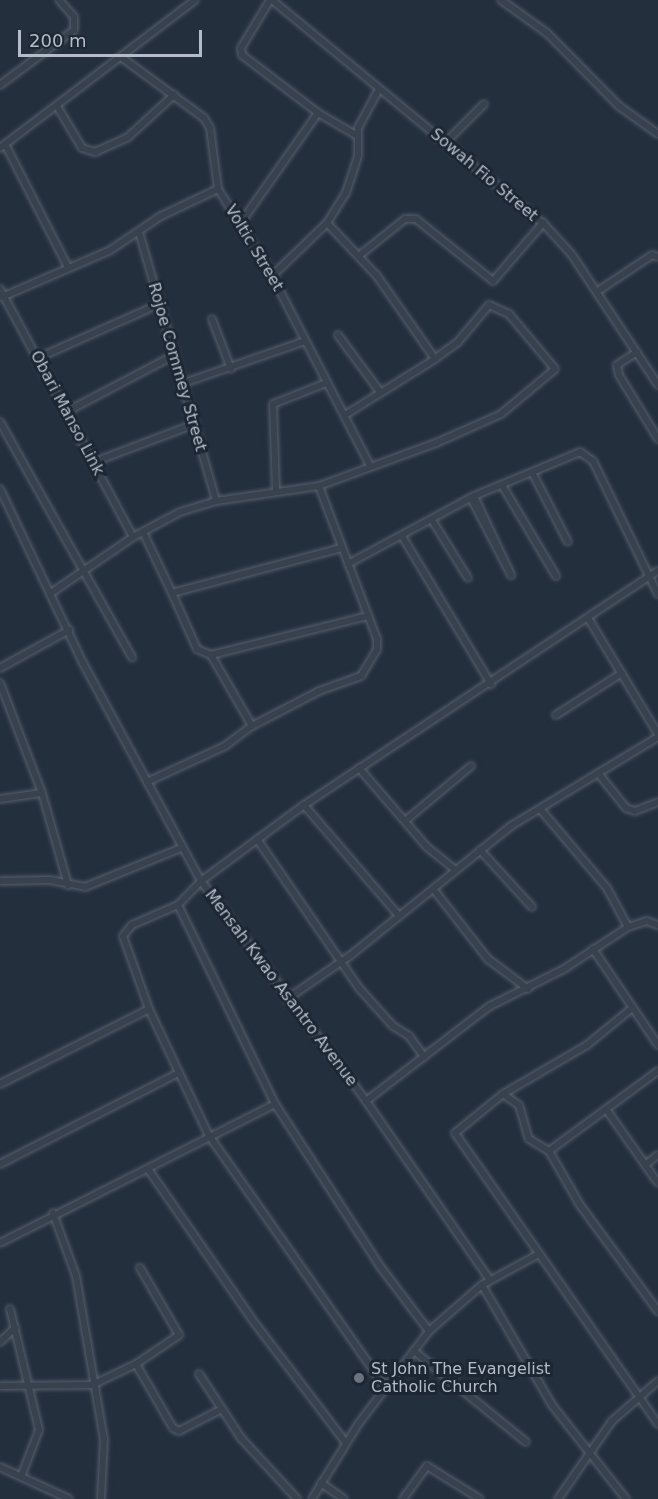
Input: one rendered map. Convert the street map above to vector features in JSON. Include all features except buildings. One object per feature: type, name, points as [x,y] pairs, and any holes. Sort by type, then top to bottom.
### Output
[{"type":"street","points":[[0,86],[74,30],[74,17],[59,0]]},
{"type":"street","points":[[68,267],[3,146],[195,0]]},
{"type":"street","points":[[271,0],[241,48],[242,55],[318,114],[356,135]]},
{"type":"street","name":"Sowah Fio Street","points":[[271,0],[543,224],[598,291],[658,385]]},
{"type":"street","points":[[501,0],[547,33],[626,113],[658,134]]},
{"type":"street","name":"Voltic Street","points":[[121,57],[174,95],[210,129],[218,189],[242,221],[273,275],[369,464]]},
{"type":"street","points":[[273,275],[327,223],[356,165],[356,135],[379,89]]},
{"type":"street","points":[[57,106],[82,148],[96,152],[127,138],[174,95]]},
{"type":"street","points":[[445,143],[484,104]]},
{"type":"street","points":[[242,221],[318,114]]},
{"type":"street","points":[[2,297],[139,232],[218,189]]},
{"type":"street","points":[[360,255],[405,219],[416,219],[493,281],[543,224]]},
{"type":"street","points":[[327,223],[360,255],[435,359]]},
{"type":"street","name":"Rojoe Commey Street","points":[[139,232],[157,305],[216,501]]},
{"type":"street","points":[[598,291],[652,255],[658,257]]},
{"type":"street","name":"Obari Manso Link","points":[[0,289],[2,297],[38,358],[133,537]]},
{"type":"street","points":[[38,358],[157,305]]},
{"type":"street","points":[[51,593],[133,537],[216,501],[276,490],[320,486],[369,464],[436,443],[501,414],[555,369],[509,314],[489,305],[458,342],[345,415]]},
{"type":"street","points":[[212,319],[231,369]]},
{"type":"street","points":[[338,335],[380,392]]},
{"type":"street","points":[[182,384],[231,369],[305,341]]},
{"type":"street","points":[[637,352],[618,365],[619,375],[658,439]]},
{"type":"street","points":[[66,412],[172,356]]},
{"type":"street","points":[[276,490],[273,404],[326,383]]},
{"type":"street","points":[[0,422],[132,657]]},
{"type":"street","points":[[94,462],[192,425]]},
{"type":"street","points":[[348,564],[472,497],[533,474],[576,453],[587,454],[651,575],[658,594]]},
{"type":"street","points":[[533,474],[568,542]]},
{"type":"street","points":[[502,485],[556,576]]},
{"type":"street","points":[[147,782],[225,746],[252,726],[319,691],[361,676],[377,649],[368,616],[320,486]]},
{"type":"street","name":"Mensah Kwao Asantro Avenue","points":[[0,489],[69,630],[181,848],[201,881],[287,999],[366,1101],[490,1280]]},
{"type":"street","points":[[472,497],[496,545]]},
{"type":"street","points":[[432,520],[468,578]]},
{"type":"street","points":[[143,532],[197,649],[211,655],[252,726]]},
{"type":"street","points":[[402,536],[491,684]]},
{"type":"street","points":[[172,593],[341,548]]},
{"type":"street","points":[[386,1387],[209,1136],[177,1074],[149,1009],[123,936],[132,925],[178,905],[201,881],[304,805],[491,684],[658,571]]},
{"type":"street","points":[[211,655],[368,616]]},
{"type":"street","points":[[287,999],[434,890],[454,869],[480,850],[658,735],[588,618]]},
{"type":"street","points":[[0,668],[69,630]]},
{"type":"street","points":[[556,715],[622,673]]},
{"type":"street","points":[[0,682],[42,793],[68,885]]},
{"type":"street","points":[[405,821],[471,766]]},
{"type":"street","points":[[359,768],[405,821],[454,869]]},
{"type":"street","points":[[598,773],[626,808],[635,811],[658,802]]},
{"type":"street","points":[[0,799],[42,793]]},
{"type":"street","points":[[304,805],[399,916]]},
{"type":"street","points":[[541,810],[607,888],[628,927]]},
{"type":"street","points":[[256,839],[342,960],[359,988],[393,1026],[409,1036],[424,1057]]},
{"type":"street","points":[[0,881],[50,880],[68,885],[100,883],[181,848]]},
{"type":"street","points":[[480,850],[532,907]]},
{"type":"street","points":[[434,890],[488,959],[528,989]]},
{"type":"street","points":[[178,905],[275,1104],[379,1265],[429,1331]]},
{"type":"street","points":[[366,1101],[490,1006],[528,989],[628,927],[647,921],[658,925]]},
{"type":"street","points":[[593,949],[658,1045]]},
{"type":"street","points":[[631,1008],[587,1045],[502,1094],[457,1129],[456,1139],[658,1424]]},
{"type":"street","points":[[0,1084],[149,1009]]},
{"type":"street","points":[[549,1151],[658,1071]]},
{"type":"street","points":[[0,1164],[177,1074]]},
{"type":"street","points":[[502,1094],[515,1100],[526,1116],[529,1139],[549,1151],[580,1205],[658,1311]]},
{"type":"street","points":[[1,1240],[275,1104]]},
{"type":"street","points":[[606,1109],[658,1183]]},
{"type":"street","points":[[645,1165],[658,1155]]},
{"type":"street","points":[[148,1169],[251,1318],[346,1443]]},
{"type":"street","points":[[53,1213],[76,1276],[92,1384],[106,1456],[101,1499]]},
{"type":"street","points":[[312,1499],[346,1443],[429,1331],[482,1285],[537,1255]]},
{"type":"street","points":[[0,1386],[29,1388],[92,1384],[136,1364],[179,1335],[140,1268]]},
{"type":"street","points":[[482,1285],[530,1369],[588,1455],[626,1499]]},
{"type":"street","points":[[10,1309],[39,1430],[21,1478]]},
{"type":"street","points":[[0,1342],[15,1328]]},
{"type":"street","points":[[414,1351],[526,1443]]},
{"type":"street","points":[[136,1364],[173,1428],[178,1431],[220,1410]]},
{"type":"street","points":[[199,1374],[220,1410],[297,1499]]},
{"type":"street","points":[[558,1499],[612,1421],[658,1381]]},
{"type":"street","points":[[403,1499],[427,1466],[480,1499]]},
{"type":"street","points":[[0,1467],[69,1499]]},
{"type":"street","points":[[321,1483],[344,1499]]},
{"type":"place","name":"St John The Evangelist Catholic Church","points":[[359,1378]]}]
